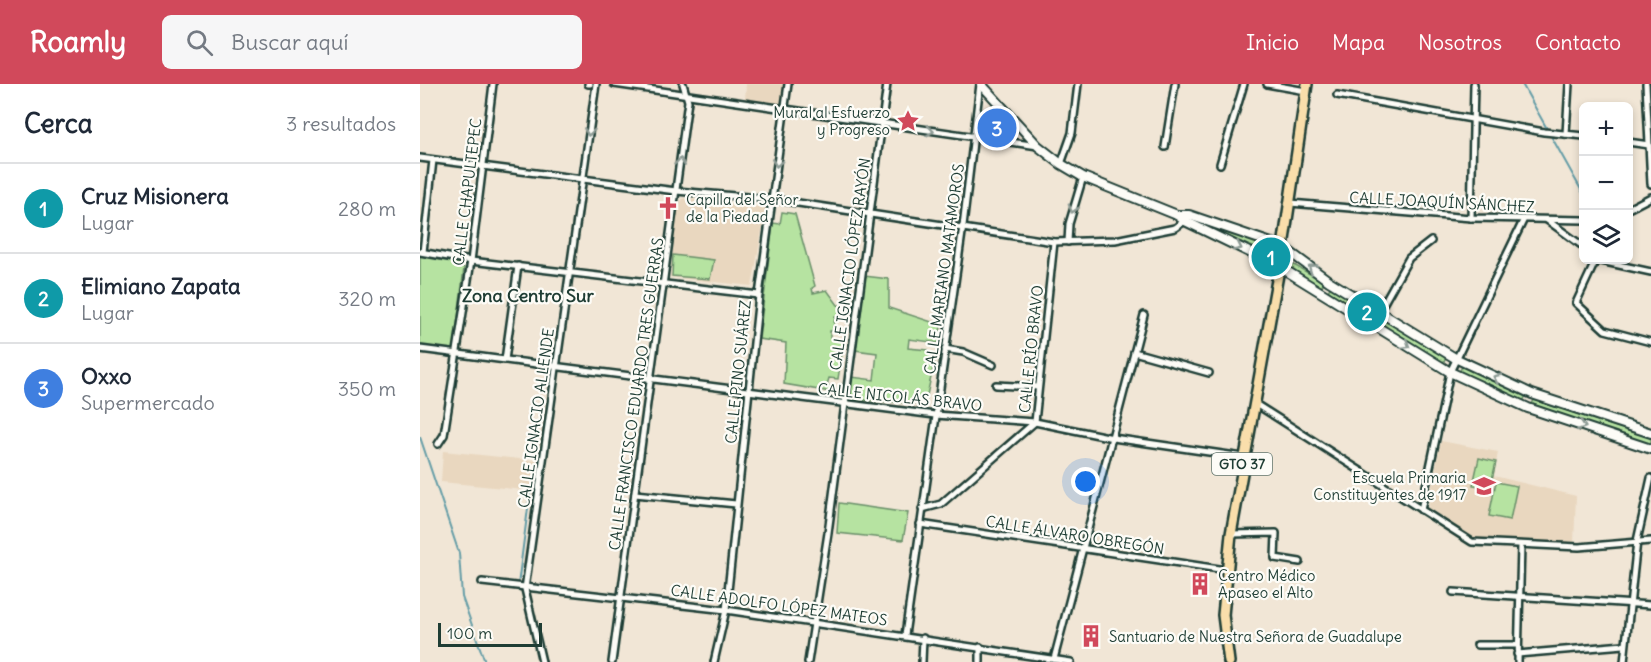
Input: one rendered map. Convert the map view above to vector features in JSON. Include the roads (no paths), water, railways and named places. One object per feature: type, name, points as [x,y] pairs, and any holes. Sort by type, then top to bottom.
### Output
[{"type":"main road","name":"GTO 37","points":[[1229,662],[1223,615],[1226,570],[1243,457],[1280,267],[1306,88]]},
{"type":"street","name":"CALLE CHAPULTEPEC","points":[[438,444],[444,435],[471,261],[480,168],[493,84]]},
{"type":"street","name":"CALLE IGNACIO ALLENDE","points":[[525,589],[596,84]]},
{"type":"street","points":[[615,84],[882,125],[1038,146]]},
{"type":"street","name":"CALLE FRANCISCO EDUARDO TRES GUERRAS","points":[[612,662],[688,101],[683,84]]},
{"type":"street","name":"CALLE PINO SUÁREZ","points":[[714,662],[726,610],[759,295],[788,84]]},
{"type":"street","name":"CALLE IGNACIO LÓPEZ RAYÓN","points":[[808,662],[816,623],[886,84]]},
{"type":"street","points":[[980,84],[1038,146],[1083,177],[1177,215],[1283,247],[1329,281],[1455,358],[1532,394],[1651,433]]},
{"type":"street","name":"CALLE MARIANO MATAMOROS","points":[[904,635],[963,226],[980,84]]},
{"type":"street","points":[[1061,164],[1072,134],[1078,84]]},
{"type":"street","points":[[1165,147],[1175,84]]},
{"type":"street","points":[[1220,164],[1244,84]]},
{"type":"street","points":[[1267,84],[1306,88]]},
{"type":"street","points":[[1471,218],[1474,84]]},
{"type":"street","points":[[1566,134],[1569,84]]},
{"type":"street","points":[[1651,86],[1646,84],[1651,184]]},
{"type":"street","points":[[1337,95],[1544,132],[1579,135]]},
{"type":"street","points":[[1633,143],[1650,145]]},
{"type":"street","points":[[420,159],[676,192],[772,199],[963,226],[1054,242],[1115,240],[1175,228],[1187,218]]},
{"type":"street","points":[[433,160],[422,252],[471,261],[759,295]]},
{"type":"street","points":[[1068,242],[1069,224],[1083,177]]},
{"type":"street","points":[[1633,207],[1650,198]]},
{"type":"street","name":"CALLE JOAQUÍN SÁNCHEZ","points":[[1290,203],[1471,218],[1545,219],[1579,243]]},
{"type":"street","points":[[1187,218],[1280,267],[1450,372],[1528,408],[1651,449]]},
{"type":"street","points":[[1545,219],[1579,220]]},
{"type":"street","points":[[1421,510],[1450,372],[1523,220]]},
{"type":"street","points":[[1372,324],[1409,258],[1431,241]]},
{"type":"street","name":"CALLE RÍO BRAVO","points":[[922,509],[941,504],[1035,422],[1054,242]]},
{"type":"street","points":[[1594,264],[1576,303],[1605,330],[1651,342]]},
{"type":"street","points":[[1614,264],[1651,272]]},
{"type":"street","points":[[505,360],[518,266]]},
{"type":"street","points":[[1322,293],[1329,281]]},
{"type":"street","points":[[1054,659],[1144,315]]},
{"type":"street","name":"CALLE NICOLÁS BRAVO","points":[[420,349],[935,416],[1035,422],[1113,438],[1243,457]]},
{"type":"street","points":[[945,349],[963,352],[993,364]]},
{"type":"street","points":[[1134,352],[1209,373]]},
{"type":"street","points":[[996,385],[1038,387]]},
{"type":"street","points":[[1528,408],[1532,394]]},
{"type":"street","points":[[1254,403],[1472,542],[1579,547],[1651,541]]},
{"type":"street","points":[[1624,662],[1624,645],[1637,541],[1651,478]]},
{"type":"street","points":[[635,494],[736,504]]},
{"type":"street","name":"CALLE ÁLVARO OBREGÓN","points":[[920,524],[1226,570]]},
{"type":"street","points":[[1231,534],[1276,533],[1275,558],[1300,562]]},
{"type":"street","points":[[1518,662],[1521,545]]},
{"type":"street","name":"CALLE ADOLFO LÓPEZ MATEOS","points":[[482,582],[525,589],[620,596],[726,610],[904,635],[1071,662]]},
{"type":"street","points":[[525,589],[542,662]]},
{"type":"street","points":[[1453,592],[1651,605]]},
{"type":"street","points":[[922,662],[923,638]]},
{"type":"street","points":[[1477,645],[1518,645]]},
{"type":"street","points":[[1518,654],[1624,645]]},
{"type":"street","points":[[980,647],[980,662]]},
{"type":"waterway","points":[[1522,84],[1579,186]]},
{"type":"waterway","points":[[420,352],[452,357]]},
{"type":"waterway","points":[[462,358],[550,369]]},
{"type":"waterway","points":[[420,437],[459,553],[462,597],[485,662]]},
{"type":"waterway","points":[[518,585],[530,493]]},
{"type":"place","name":"Mural al Esfuerzo y Progreso","points":[[908,121]]},
{"type":"place","name":"Oxxo","points":[[997,128]]},
{"type":"place","name":"Capilla del Señor de la Piedad","points":[[668,208]]},
{"type":"place","name":"Cruz Misionera","points":[[1271,257]]},
{"type":"place","name":"Elimiano Zapata","points":[[1367,312]]},
{"type":"place","name":"Escuela Primaria Constituyentes de 1917","points":[[1484,486]]},
{"type":"place","name":"Centro Médico Apaseo el Alto","points":[[1200,584]]},
{"type":"place","name":"Santuario de Nuestra Señora de Guadalupe","points":[[1091,636]]},
{"type":"district","name":"Zona Centro Sur","points":[[528,295]]}]
